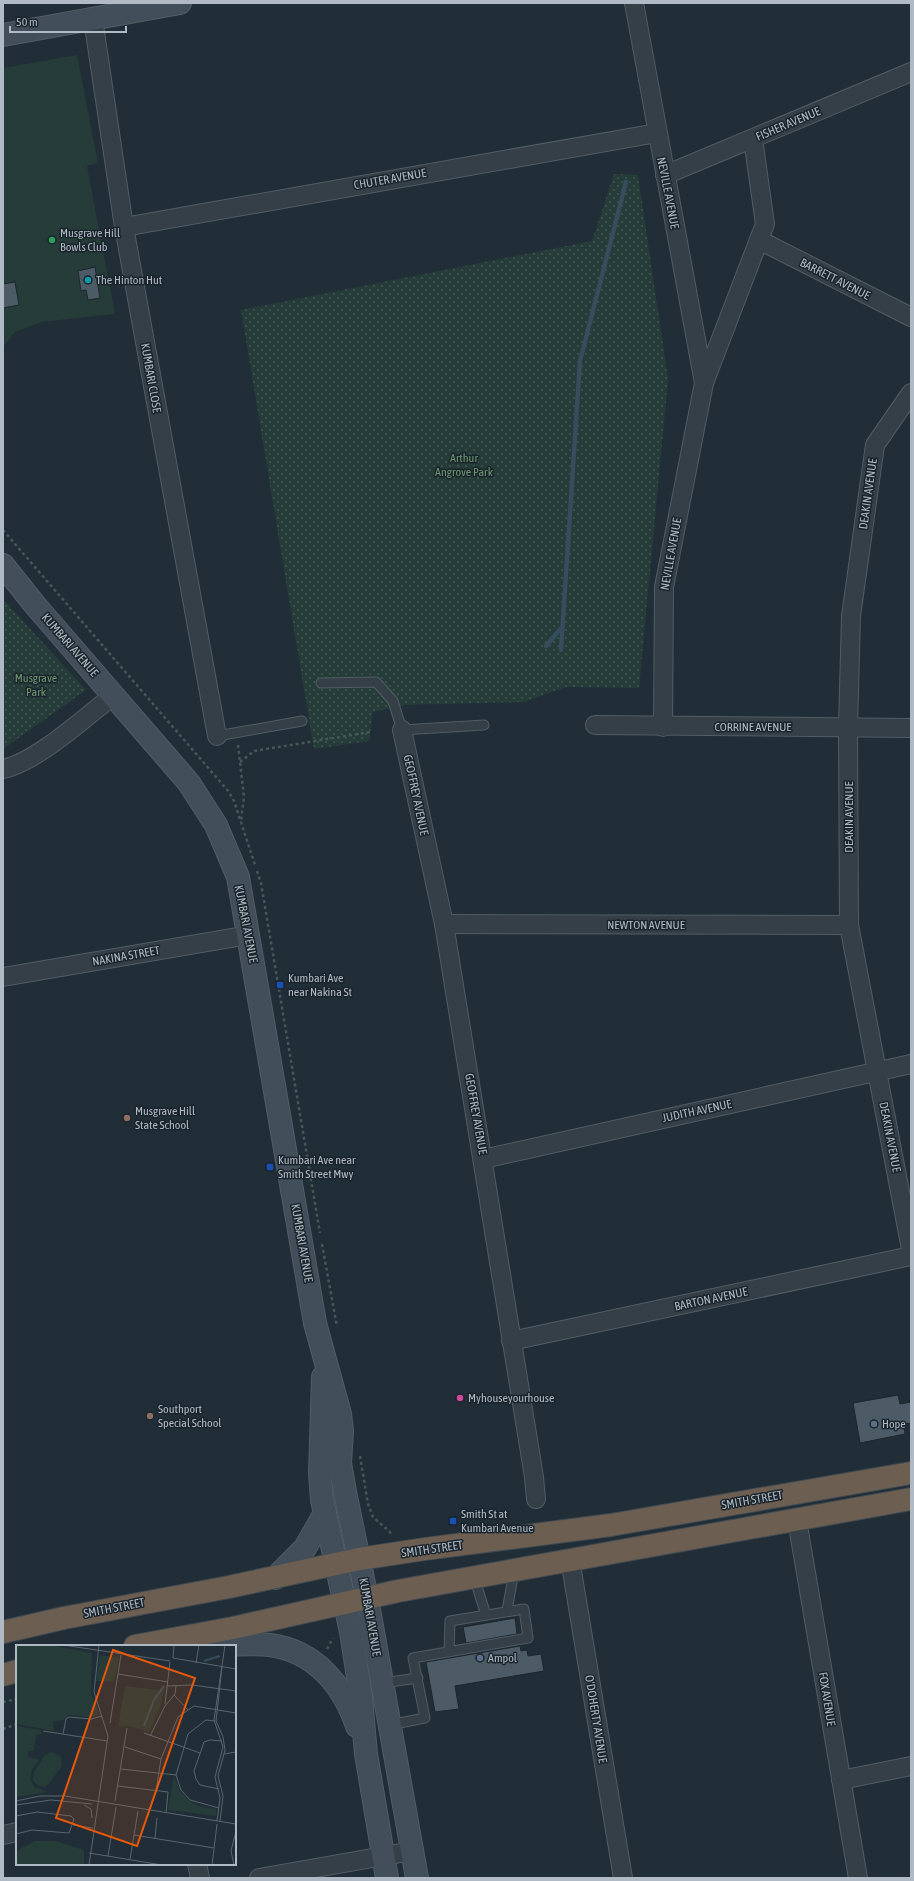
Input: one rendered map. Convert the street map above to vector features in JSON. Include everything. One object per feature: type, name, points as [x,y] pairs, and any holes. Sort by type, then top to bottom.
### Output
[{"type":"highway","name":"SMITH STREET","points":[[3,1632],[64,1618],[275,1578],[335,1564],[424,1549],[611,1525],[911,1473]]},
{"type":"highway","points":[[140,1645],[233,1628],[367,1598],[514,1569],[911,1499]]},
{"type":"highway","points":[[3,1675],[16,1671]]},
{"type":"main road","points":[[3,35],[180,3]]},
{"type":"main road","name":"KUMBARI AVENUE","points":[[3,565],[35,605],[189,783],[216,825],[238,877],[313,1310],[323,1358],[340,1414],[342,1431],[340,1462],[367,1598],[417,1878]]},
{"type":"main road","name":"KUMBARI AVENUE","points":[[323,1358],[320,1473],[325,1513],[358,1678],[366,1754],[387,1878]]},
{"type":"main road","points":[[275,1578],[305,1548],[325,1513]]},
{"type":"main road","points":[[226,1645],[271,1645],[293,1651],[313,1662],[331,1678],[342,1692],[351,1711],[366,1754]]},
{"type":"street","name":"NEVILLE AVENUE","points":[[634,3],[704,383]]},
{"type":"street","name":"KUMBARI CLOSE","points":[[93,19],[124,227],[217,736]]},
{"type":"street","name":"FISHER AVENUE","points":[[665,175],[911,72]]},
{"type":"street","name":"CHUTER AVENUE","points":[[124,227],[657,133]]},
{"type":"street","name":"NEVILLE AVENUE","points":[[663,727],[664,587],[704,383],[766,224],[753,139]]},
{"type":"street","name":"BARRETT AVENUE","points":[[759,240],[911,317]]},
{"type":"street","name":"DEAKIN AVENUE","points":[[911,393],[875,445],[851,616],[848,727],[849,925],[911,1249]]},
{"type":"street","points":[[3,770],[11,768],[38,754],[114,695]]},
{"type":"street","name":"CORRINE AVENUE","points":[[595,725],[663,727],[911,728]]},
{"type":"street","name":"GEOFFREY AVENUE","points":[[402,730],[444,924],[534,1477],[536,1499]]},
{"type":"street","name":"NEWTON AVENUE","points":[[444,924],[849,925]]},
{"type":"street","name":"NAKINA STREET","points":[[3,977],[249,934]]},
{"type":"street","name":"JUDITH AVENUE","points":[[483,1159],[911,1064]]},
{"type":"street","name":"BARTON AVENUE","points":[[511,1341],[911,1256]]},
{"type":"street","name":"FOX AVENUE","points":[[797,1520],[858,1878]]},
{"type":"street","name":"O'DOHERTY AVENUE","points":[[570,1559],[623,1878]]},
{"type":"street","points":[[841,1780],[911,1766]]},
{"type":"street","points":[[3,1835],[16,1832]]},
{"type":"street","points":[[259,1878],[412,1851]]},
{"type":"street","points":[[197,1865],[200,1878]]},
{"type":"lane","points":[[321,683],[376,682],[393,701],[402,730],[484,726]]},
{"type":"lane","points":[[217,736],[302,721]]},
{"type":"lane","points":[[507,1611],[514,1569]]},
{"type":"lane","points":[[474,1577],[486,1615]]},
{"type":"lane","points":[[389,1725],[425,1718],[418,1678],[412,1658],[449,1652],[528,1638],[524,1609],[450,1621],[449,1652]]},
{"type":"lane","points":[[382,1684],[418,1678]]},
{"type":"path","points":[[236,732],[244,797],[241,824]]},
{"type":"path","points":[[240,762],[254,751],[370,732]]},
{"type":"path","points":[[325,1653],[334,1635]]},
{"type":"path","points":[[3,1702],[16,1699]]},
{"type":"path","points":[[3,1729],[16,1724]]},
{"type":"green space","name":"Musgrave Hill Bowls Club","points":[[77,55],[98,163],[87,166],[115,314],[41,322],[15,332],[3,347],[3,68]]},
{"type":"green space","name":"Arthur Angrove Park","points":[[614,174],[638,175],[668,379],[639,688],[566,687],[524,702],[404,705],[373,712],[369,741],[314,749],[241,310],[592,241]]},
{"type":"green space","name":"Musgrave Park","points":[[3,599],[86,690],[3,749]]},
{"type":"building","name":"The Hinton Hut","points":[[95,267],[100,298],[88,300],[86,290],[81,291],[78,271]]},
{"type":"building","points":[[15,282],[19,305],[3,308],[3,284]]},
{"type":"building","points":[[898,1395],[900,1404],[911,1402],[911,1423],[904,1424],[905,1434],[860,1443],[853,1403]]},
{"type":"building","points":[[515,1618],[517,1634],[466,1643],[463,1627]]},
{"type":"building","points":[[520,1646],[521,1651],[527,1650],[528,1656],[541,1654],[544,1671],[455,1686],[459,1709],[435,1712],[426,1662]]},
{"type":"waterway","points":[[561,650],[580,361],[626,182]]},
{"type":"waterway","points":[[546,646],[562,627]]},
{"type":"place","name":"Musgrave Hill Bowls Club","points":[[52,240]]},
{"type":"place","name":"The Hinton Hut","points":[[88,280]]},
{"type":"place","name":"Kumbari Ave near Nakina St","points":[[280,985]]},
{"type":"place","name":"Musgrave Hill State School","points":[[127,1118]]},
{"type":"place","name":"Kumbari Ave near Smith Street Mwy","points":[[270,1167]]},
{"type":"place","name":"Myhouseyourhouse","points":[[460,1398]]},
{"type":"place","name":"Southport Special School","points":[[150,1416]]},
{"type":"place","name":"Hope","points":[[874,1424]]},
{"type":"place","name":"Smith St at Kumbari Avenue","points":[[453,1521]]},
{"type":"place","name":"Ampol","points":[[480,1658]]}]
